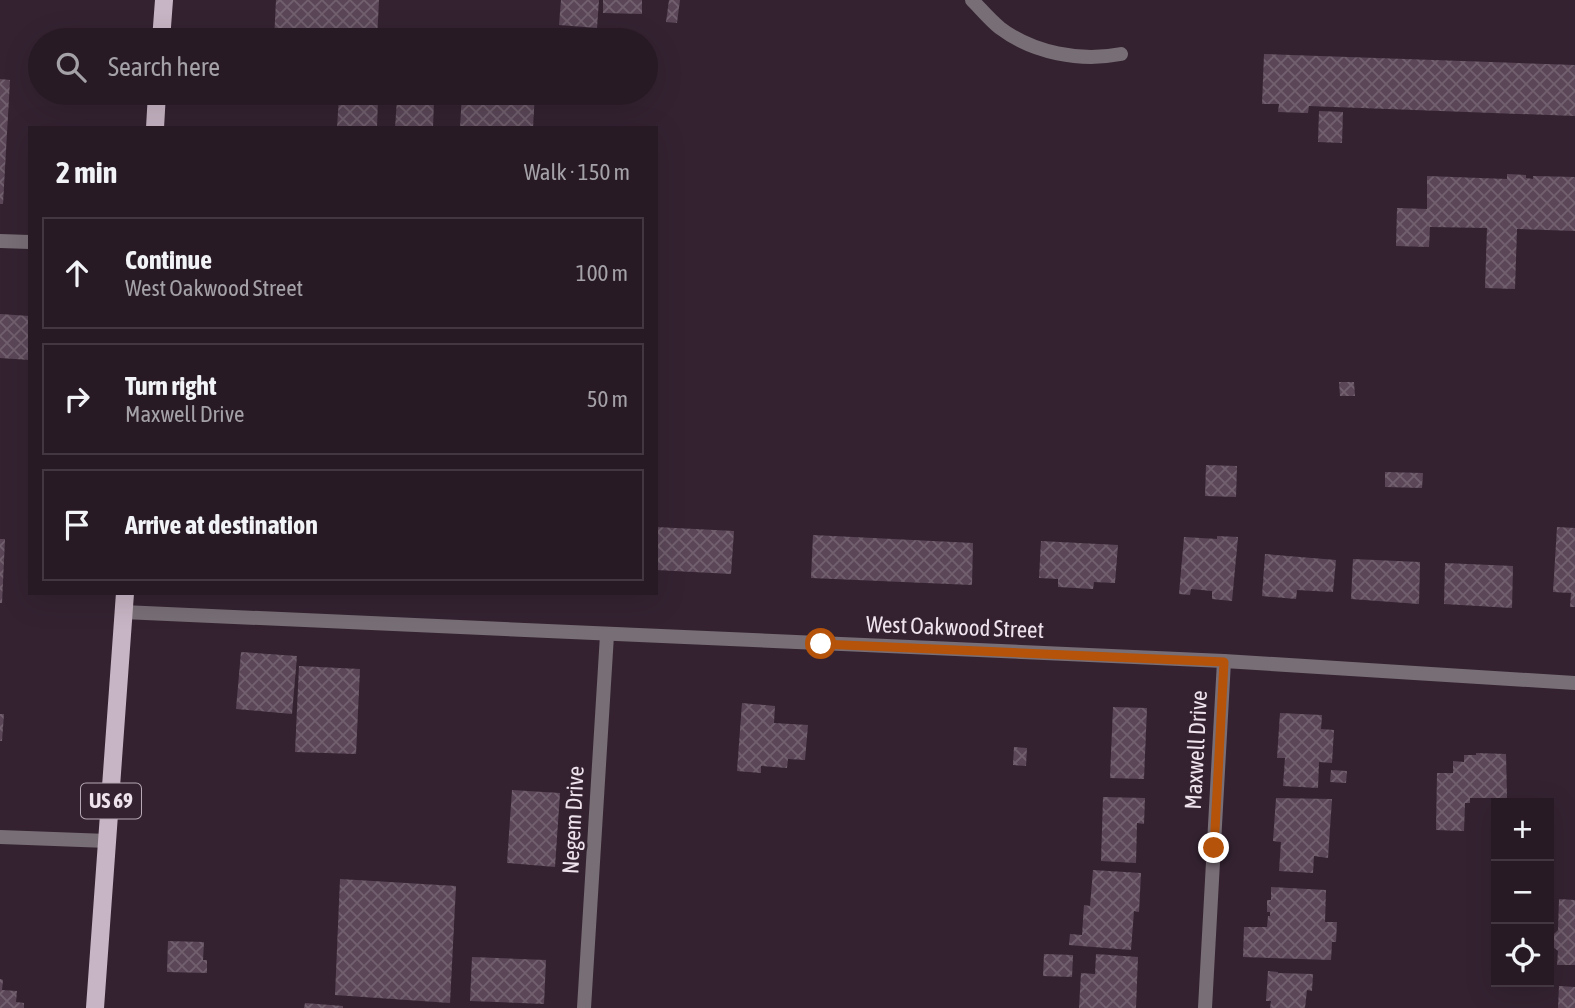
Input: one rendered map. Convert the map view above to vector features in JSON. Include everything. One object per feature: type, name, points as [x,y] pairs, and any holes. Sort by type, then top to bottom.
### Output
[{"type":"main road","points":[[162,28],[164,0]]},
{"type":"main road","points":[[155,126],[156,105]]},
{"type":"main road","name":"US 69","points":[[95,1008],[125,595]]},
{"type":"street","points":[[972,0],[1000,28],[1034,47],[1071,56],[1122,54]]},
{"type":"street","points":[[0,241],[28,242]]},
{"type":"street","name":"West Oakwood Street","points":[[123,612],[1224,662],[1575,682]]},
{"type":"street","name":"Negem Drive","points":[[584,1008],[607,635]]},
{"type":"street","name":"Maxwell Drive","points":[[1205,1008],[1224,662]]},
{"type":"street","points":[[0,837],[108,841]]},
{"type":"building","points":[[276,0],[379,0],[378,28],[275,28]]},
{"type":"building","points":[[561,0],[599,0],[597,28],[559,25]]},
{"type":"building","points":[[603,0],[642,0],[642,14],[603,13]]},
{"type":"building","points":[[669,0],[680,0],[677,23],[666,22]]},
{"type":"building","points":[[1264,54],[1575,65],[1575,116],[1309,106],[1308,113],[1278,112],[1279,104],[1262,104]]},
{"type":"building","points":[[0,79],[10,80],[3,204],[0,204]]},
{"type":"building","points":[[338,105],[378,105],[377,126],[337,126]]},
{"type":"building","points":[[397,105],[434,105],[433,126],[395,126]]},
{"type":"building","points":[[461,105],[534,105],[533,126],[460,126]]},
{"type":"building","points":[[1319,111],[1343,112],[1342,143],[1318,142]]},
{"type":"building","points":[[1507,174],[1526,175],[1526,178],[1533,179],[1533,176],[1575,177],[1575,231],[1517,229],[1515,289],[1485,288],[1487,228],[1430,227],[1429,247],[1396,246],[1397,208],[1427,209],[1427,176],[1507,179]]},
{"type":"building","points":[[0,314],[28,316],[28,360],[0,358]]},
{"type":"building","points":[[1339,382],[1354,382],[1355,396],[1340,396]]},
{"type":"building","points":[[1206,465],[1237,466],[1236,497],[1205,496]]},
{"type":"building","points":[[1385,472],[1423,473],[1422,488],[1385,487]]},
{"type":"building","points":[[658,527],[734,531],[731,574],[658,570]]},
{"type":"building","points":[[1557,527],[1575,528],[1575,607],[1570,607],[1571,593],[1553,592]]},
{"type":"building","points":[[813,535],[973,543],[972,585],[811,578]]},
{"type":"building","points":[[1217,536],[1238,537],[1232,601],[1212,599],[1212,591],[1191,589],[1190,595],[1179,594],[1184,537],[1217,539]]},
{"type":"building","points":[[0,539],[5,539],[2,603],[0,603]]},
{"type":"building","points":[[1041,541],[1118,545],[1115,583],[1094,582],[1093,589],[1058,587],[1058,579],[1039,578]]},
{"type":"building","points":[[1265,554],[1336,560],[1333,592],[1297,590],[1296,599],[1262,596]]},
{"type":"building","points":[[1353,559],[1420,562],[1419,604],[1351,599]]},
{"type":"building","points":[[1445,563],[1513,566],[1512,608],[1444,604]]},
{"type":"building","points":[[241,652],[297,656],[292,714],[236,709]]},
{"type":"building","points":[[299,666],[360,669],[356,754],[295,752]]},
{"type":"building","points":[[742,703],[775,706],[774,723],[808,725],[805,760],[788,759],[787,768],[761,766],[761,773],[737,771]]},
{"type":"building","points":[[1113,707],[1147,708],[1144,779],[1110,778]]},
{"type":"building","points":[[1280,713],[1322,715],[1321,729],[1334,730],[1332,763],[1319,762],[1318,788],[1283,786],[1285,758],[1277,758]]},
{"type":"building","points":[[0,714],[4,714],[2,741],[0,741]]},
{"type":"building","points":[[1014,747],[1027,748],[1026,766],[1013,765]]},
{"type":"building","points":[[1506,754],[1507,798],[1470,798],[1470,803],[1465,803],[1464,831],[1436,830],[1437,773],[1453,773],[1453,761],[1464,762],[1464,755]]},
{"type":"building","points":[[1331,770],[1347,771],[1346,783],[1330,782]]},
{"type":"building","points":[[512,790],[560,793],[555,867],[507,863]]},
{"type":"building","points":[[1103,797],[1145,798],[1144,824],[1137,823],[1136,863],[1101,861]]},
{"type":"building","points":[[1276,798],[1332,799],[1328,858],[1314,856],[1313,873],[1279,871],[1281,842],[1273,841]]},
{"type":"building","points":[[1093,870],[1141,873],[1139,912],[1134,911],[1131,950],[1069,945],[1070,934],[1082,935],[1084,905],[1090,906]]},
{"type":"building","points":[[340,879],[456,886],[450,1003],[335,995]]},
{"type":"building","points":[[1271,887],[1326,890],[1325,922],[1337,922],[1336,942],[1332,942],[1331,960],[1243,957],[1244,927],[1267,927],[1270,912],[1267,912],[1267,900],[1271,900]]},
{"type":"building","points":[[1559,899],[1575,900],[1575,965],[1557,965],[1558,951],[1554,948],[1554,934],[1558,930]]},
{"type":"building","points":[[168,941],[204,942],[203,960],[207,960],[207,973],[167,972]]},
{"type":"building","points":[[1044,954],[1073,955],[1072,977],[1043,976]]},
{"type":"building","points":[[1096,954],[1138,957],[1136,1008],[1079,1008],[1081,973],[1095,974]]},
{"type":"building","points":[[472,957],[546,960],[544,1004],[470,1001]]},
{"type":"building","points":[[1268,971],[1313,974],[1312,991],[1307,990],[1305,1008],[1270,1008],[1271,1001],[1266,1001]]},
{"type":"building","points":[[0,979],[3,980],[2,990],[17,991],[16,1002],[24,1003],[24,1008],[0,1008]]},
{"type":"building","points":[[1559,986],[1575,987],[1575,1008],[1558,1008]]},
{"type":"building","points":[[305,1003],[343,1006],[343,1008],[304,1008]]},
{"type":"route","points":[[821,644],[1224,662],[1214,848]]}]
